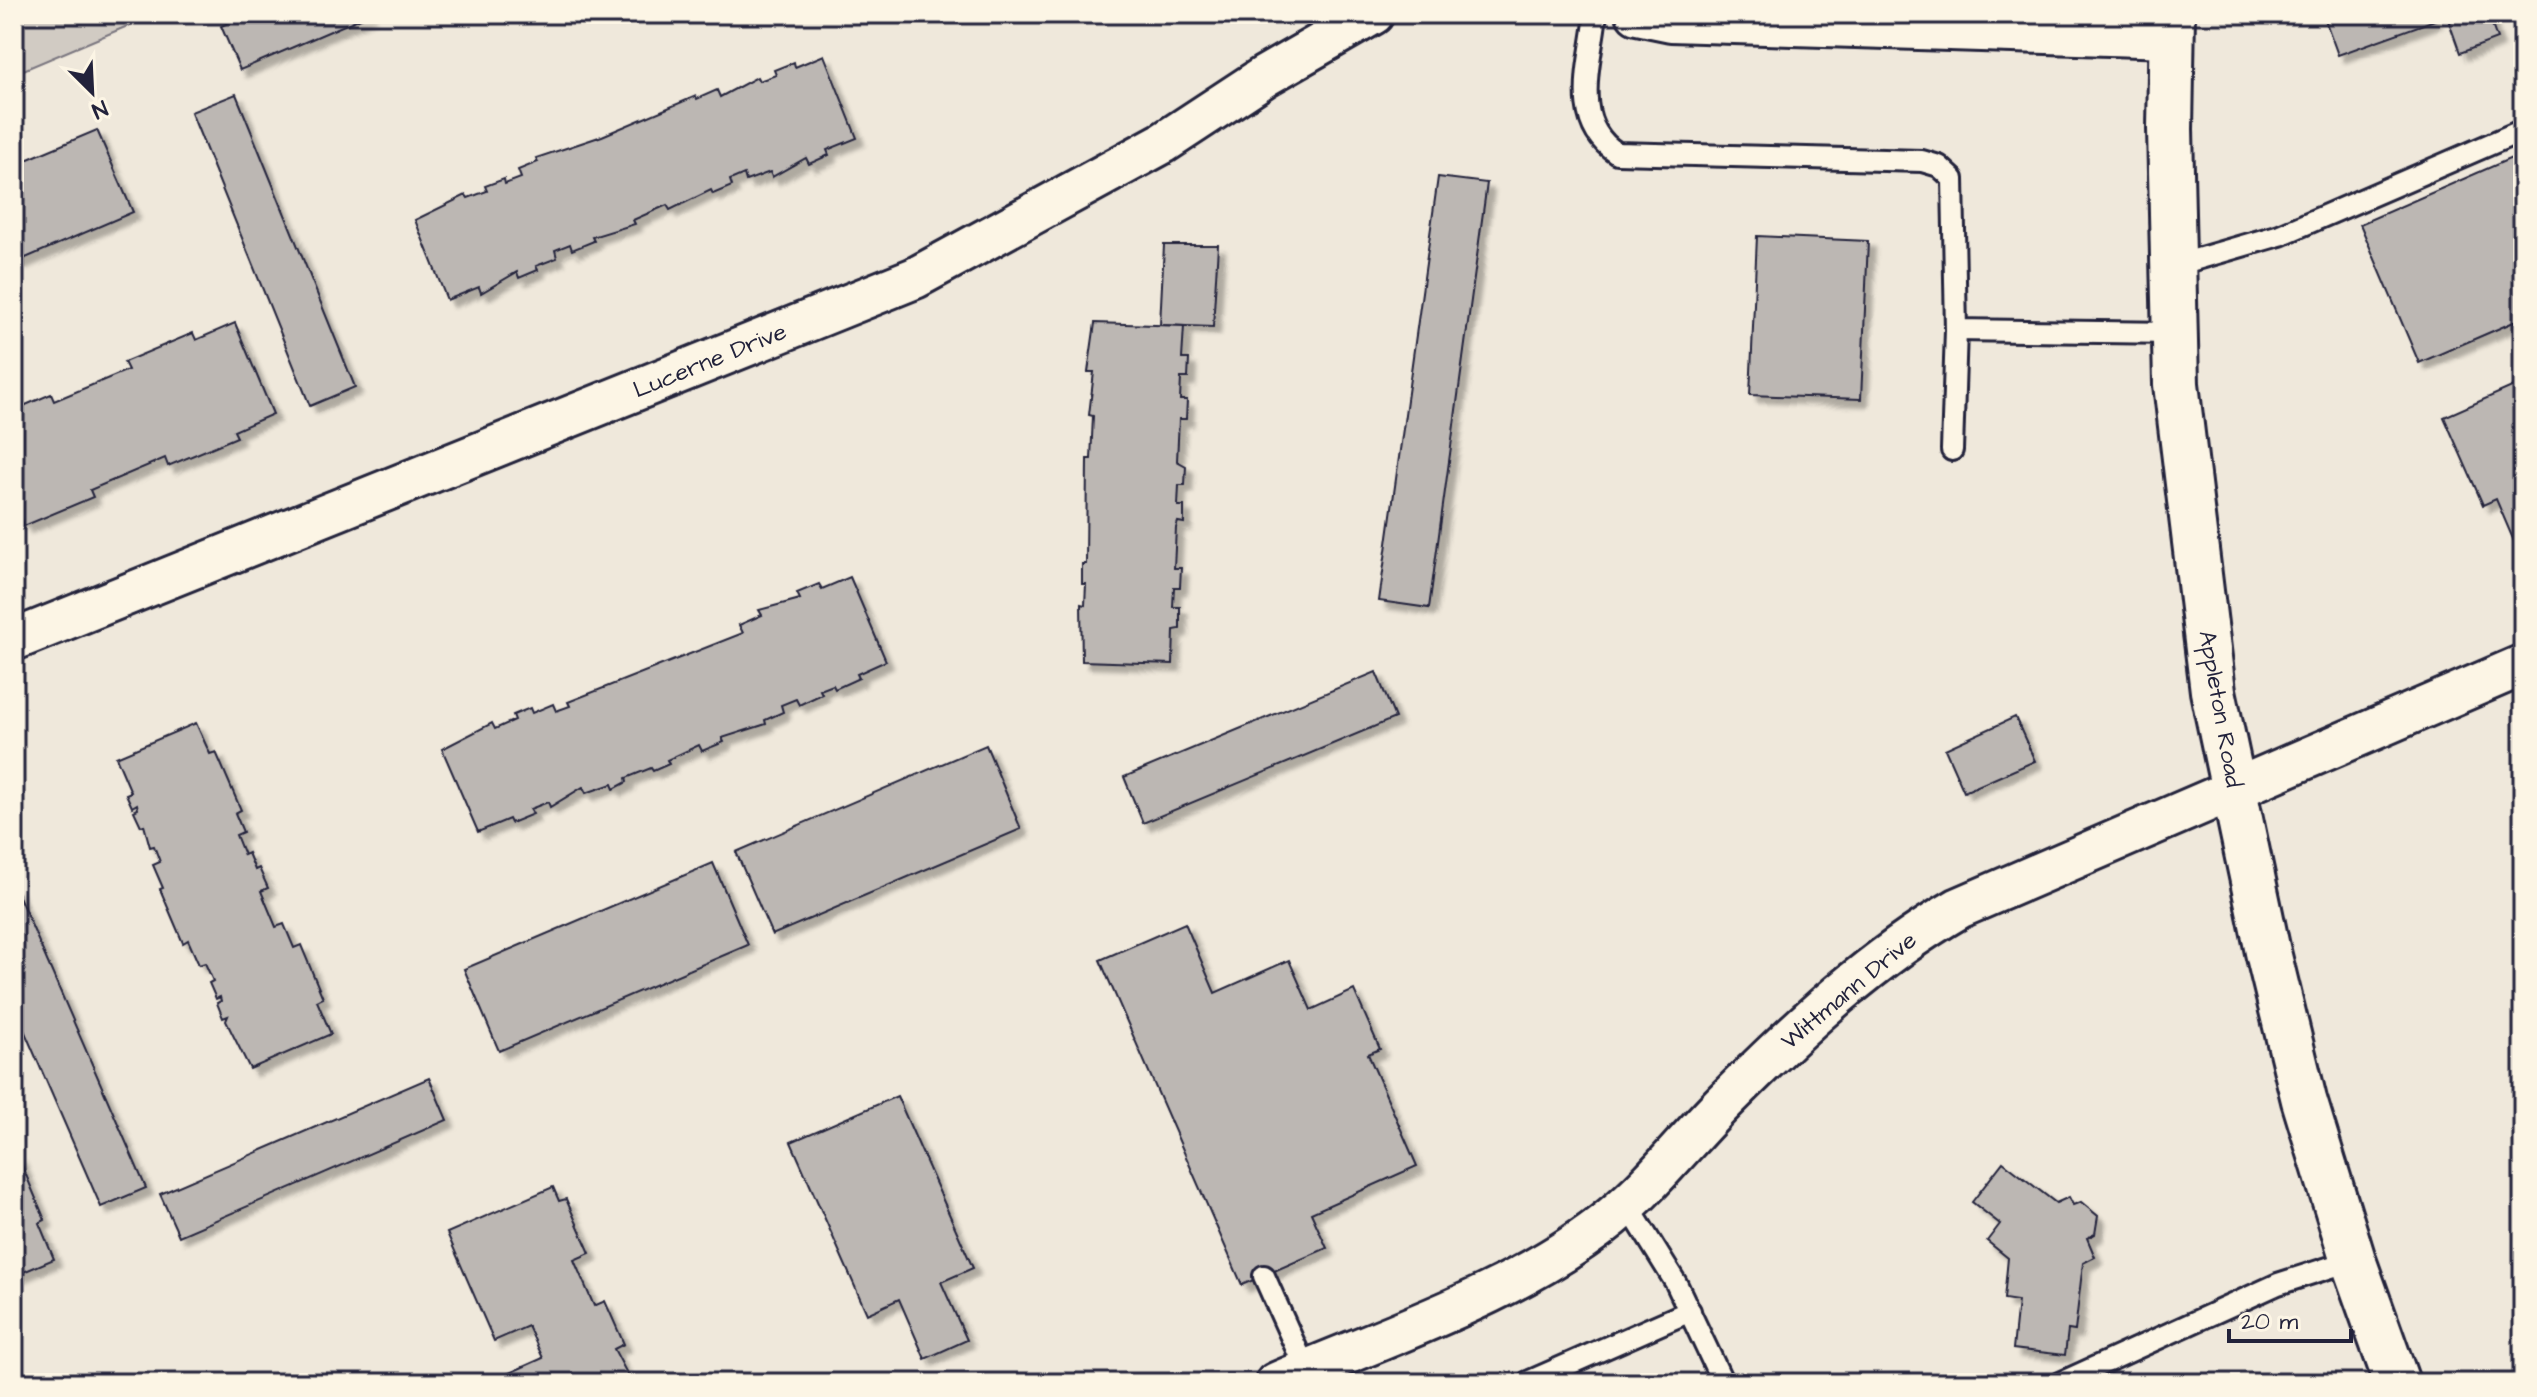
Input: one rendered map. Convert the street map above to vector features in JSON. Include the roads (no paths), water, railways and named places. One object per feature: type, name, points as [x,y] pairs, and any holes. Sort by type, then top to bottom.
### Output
[{"type":"main road","name":"Appleton Road","points":[[2172,26],[2176,384],[2213,691],[2304,1100],[2353,1260],[2397,1383]]},
{"type":"street","name":"Lucerne Drive","points":[[14,640],[915,278],[1163,143],[1265,76],[1373,14]]},
{"type":"street","points":[[1637,14],[1671,21],[2172,26]]},
{"type":"street","name":"Wittmann Drive","points":[[1291,1377],[1519,1277],[1561,1254],[1650,1185],[1728,1097],[1848,986],[1907,940],[1959,908],[2067,858],[2235,792],[2523,665]]},
{"type":"lane","points":[[1596,14],[1586,103],[1599,141],[1617,153],[1922,161],[1939,166],[1953,179],[1956,330],[1952,450]]},
{"type":"lane","points":[[2173,266],[2280,235],[2523,130]]},
{"type":"lane","points":[[1956,330],[2175,333]]},
{"type":"lane","points":[[1627,1204],[1690,1311],[1723,1383]]},
{"type":"lane","points":[[2060,1383],[2278,1284],[2353,1260]]},
{"type":"lane","points":[[1264,1276],[1291,1377]]},
{"type":"lane","points":[[1528,1382],[1690,1311]]}]
